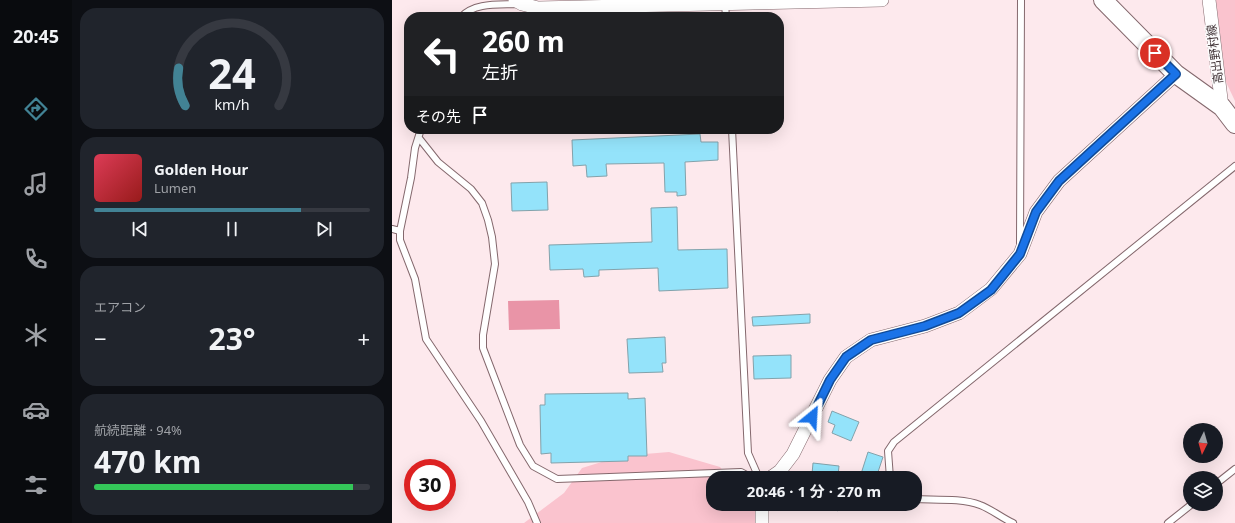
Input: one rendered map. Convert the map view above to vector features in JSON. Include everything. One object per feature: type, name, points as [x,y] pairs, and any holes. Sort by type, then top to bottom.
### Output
[{"type":"street","points":[[519,2],[538,8],[726,11],[882,0]]},
{"type":"street","points":[[1103,0],[1176,74],[1222,107],[1235,124]]},
{"type":"street","name":"高出野村線","points":[[1209,0],[1222,107]]},
{"type":"street","points":[[780,471],[793,454],[830,380],[846,357],[871,340],[925,326],[959,313],[991,290],[1020,254],[1036,212],[1059,181],[1176,74]]},
{"type":"street","points":[[762,511],[762,523]]},
{"type":"lane","points":[[1020,254],[1021,0]]},
{"type":"lane","points":[[467,12],[479,6],[519,2]]},
{"type":"lane","points":[[420,134],[415,148],[411,178],[400,231],[400,240],[415,279],[426,339],[481,421],[528,502],[537,523]]},
{"type":"lane","points":[[732,134],[748,453],[756,471]]},
{"type":"lane","points":[[419,138],[438,162],[471,189],[482,203],[488,220],[492,237],[495,264],[483,334],[483,348],[520,445],[532,466],[557,479],[706,473]]},
{"type":"lane","points":[[889,471],[888,451],[894,442],[1235,166]]},
{"type":"lane","points":[[392,229],[400,231]]},
{"type":"lane","points":[[1223,478],[1235,469]]},
{"type":"lane","points":[[922,499],[957,501],[980,505],[1013,523]]},
{"type":"lane","points":[[1168,523],[1183,511]]},
{"type":"shaded area","points":[[1216,0],[1235,0],[1235,101],[1226,82]]},
{"type":"shaded area","points":[[559,300],[560,329],[509,330],[508,301]]},
{"type":"shaded area","points":[[669,452],[720,467],[724,471],[706,471],[706,511],[755,511],[757,523],[524,523],[564,493],[582,468],[621,456]]},
{"type":"building","points":[[700,134],[701,142],[718,142],[718,160],[685,162],[686,195],[677,196],[677,192],[665,192],[664,163],[606,164],[607,176],[587,177],[586,165],[573,166],[572,140]]},
{"type":"building","points":[[547,182],[548,210],[512,211],[511,183]]},
{"type":"building","points":[[677,207],[678,250],[727,249],[728,288],[659,291],[658,268],[599,270],[599,276],[584,277],[583,269],[550,270],[549,245],[652,242],[651,208]]},
{"type":"building","points":[[810,314],[810,323],[753,326],[752,317]]},
{"type":"building","points":[[665,337],[666,363],[662,363],[663,372],[629,373],[627,339]]},
{"type":"building","points":[[791,355],[791,378],[754,379],[753,356]]},
{"type":"building","points":[[628,393],[628,399],[645,398],[647,456],[628,456],[628,461],[551,463],[551,453],[541,454],[540,405],[545,405],[545,394]]},
{"type":"building","points":[[832,411],[859,422],[851,441],[832,433],[835,425],[828,422]]},
{"type":"building","points":[[868,452],[883,457],[878,471],[862,471]]},
{"type":"building","points":[[813,463],[839,466],[838,471],[812,471]]},
{"type":"route","points":[[812,417],[830,380],[846,357],[871,340],[925,326],[959,313],[991,290],[1020,254],[1036,212],[1059,181],[1176,74],[1155,53]]}]
